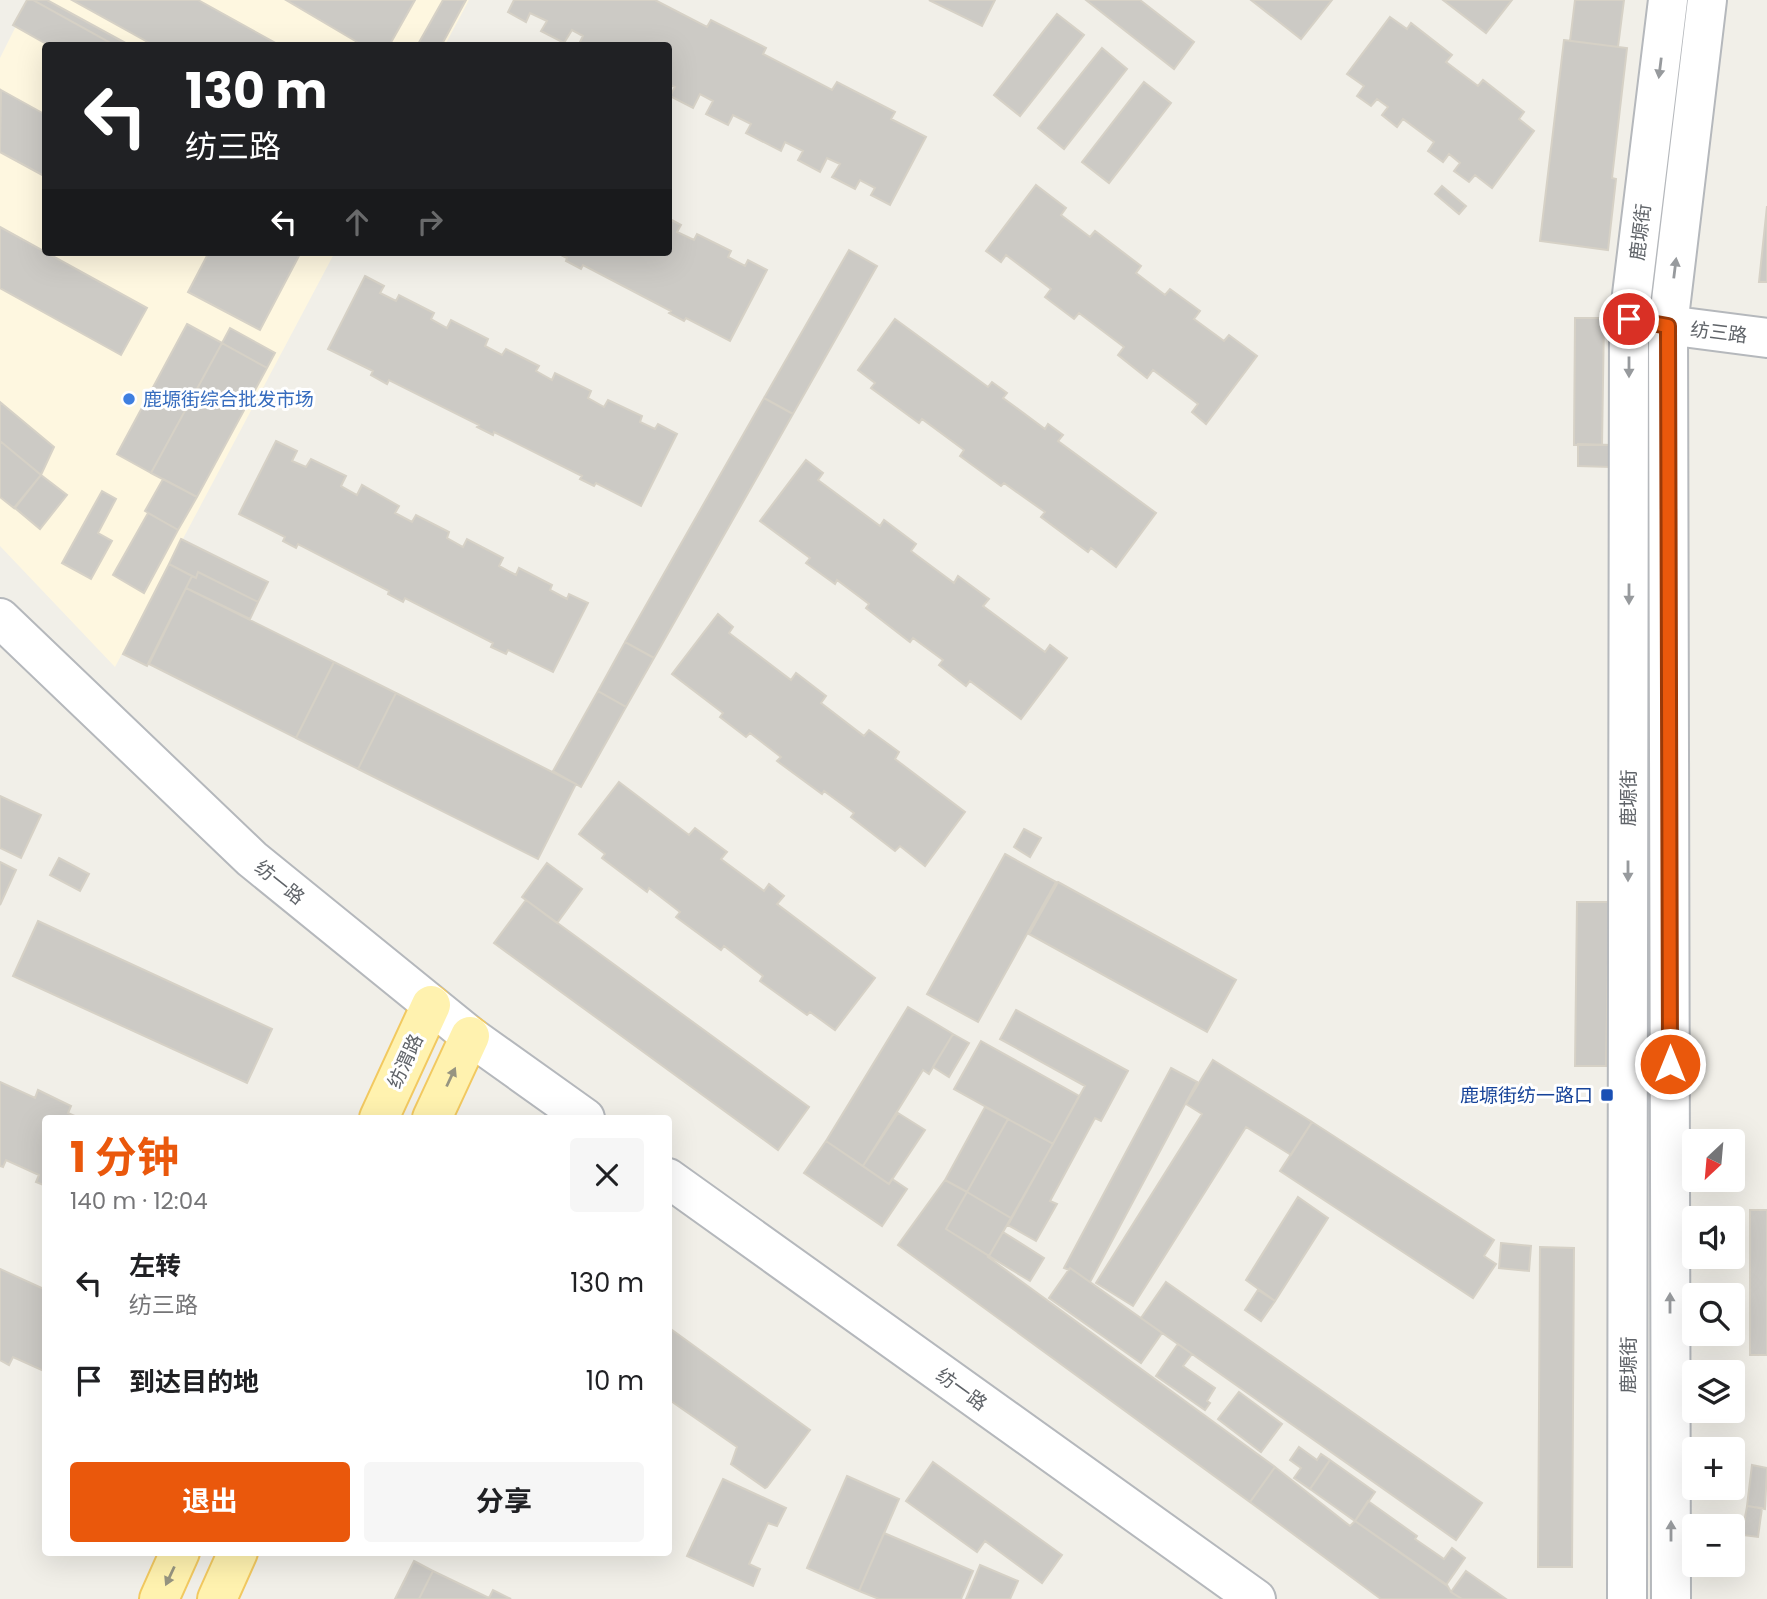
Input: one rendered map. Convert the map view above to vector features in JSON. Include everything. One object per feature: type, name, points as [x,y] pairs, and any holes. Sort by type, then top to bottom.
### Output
[{"type":"main road","name":"纺渭路","points":[[380,1115],[431,1004]]},
{"type":"main road","points":[[433,1115],[470,1036]]},
{"type":"main road","points":[[159,1599],[178,1556]]},
{"type":"main road","points":[[216,1599],[235,1556]]},
{"type":"street","name":"鹿塬街","points":[[1628,1599],[1629,319],[1668,0]]},
{"type":"street","name":"鹿塬街","points":[[1671,1599],[1668,326],[1707,0]]},
{"type":"street","name":"纺三路","points":[[1629,319],[1767,338]]},
{"type":"street","name":"纺一路","points":[[0,618],[252,859],[470,1036],[581,1115]]},
{"type":"street","name":"纺一路","points":[[672,1181],[1256,1599]]},
{"type":"shaded area","name":"鹿塬街综合批发市场","points":[[29,0],[469,0],[447,42],[42,42],[42,256],[333,256],[115,667],[0,546],[0,58]]},
{"type":"building","points":[[27,0],[33,0],[109,42],[43,42],[13,25]]},
{"type":"building","points":[[33,0],[47,0],[124,42],[109,42]]},
{"type":"building","points":[[72,0],[198,0],[274,42],[148,42]]},
{"type":"building","points":[[286,0],[415,0],[391,42],[357,42]]},
{"type":"building","points":[[443,0],[466,0],[443,42],[419,42]]},
{"type":"building","points":[[514,0],[655,0],[707,27],[711,20],[766,48],[763,54],[832,90],[837,82],[895,112],[891,119],[926,137],[890,205],[871,195],[875,188],[860,180],[855,189],[832,177],[840,164],[827,158],[820,172],[798,160],[803,151],[785,142],[781,151],[746,133],[751,124],[733,115],[728,125],[706,114],[713,101],[700,94],[693,108],[672,97],[675,87],[672,86],[672,42],[580,42],[583,36],[572,30],[562,42],[541,31],[547,21],[530,13],[526,22],[508,12]]},
{"type":"building","points":[[929,0],[995,0],[982,26]]},
{"type":"building","points":[[1086,0],[1140,0],[1194,42],[1174,69]]},
{"type":"building","points":[[1251,0],[1332,0],[1301,39]]},
{"type":"building","points":[[1443,0],[1512,0],[1486,33]]},
{"type":"building","points":[[1575,0],[1624,0],[1618,47],[1570,41]]},
{"type":"building","points":[[1057,14],[1084,35],[1020,116],[994,95]]},
{"type":"building","points":[[1390,17],[1407,29],[1411,23],[1452,55],[1446,62],[1478,86],[1483,80],[1524,112],[1519,119],[1534,131],[1492,188],[1475,175],[1469,182],[1454,171],[1460,163],[1449,154],[1443,162],[1428,151],[1434,142],[1403,119],[1397,127],[1382,115],[1388,107],[1377,99],[1371,106],[1357,96],[1364,86],[1347,74]]},
{"type":"building","points":[[1564,40],[1627,48],[1612,178],[1616,179],[1608,250],[1540,241]]},
{"type":"building","points":[[1102,48],[1127,69],[1064,149],[1038,128]]},
{"type":"building","points":[[1144,82],[1171,103],[1109,183],[1082,162]]},
{"type":"building","points":[[1,90],[42,113],[42,175],[0,152]]},
{"type":"building","points":[[1036,185],[1066,208],[1061,215],[1090,237],[1095,231],[1141,266],[1136,273],[1165,295],[1170,289],[1200,311],[1194,319],[1224,341],[1229,335],[1257,356],[1206,424],[1192,412],[1198,404],[1153,370],[1147,378],[1118,355],[1124,347],[1079,313],[1074,319],[1045,297],[1051,289],[1006,255],[1001,262],[986,251]]},
{"type":"building","points":[[1442,186],[1466,206],[1459,214],[1435,194]]},
{"type":"building","points":[[1767,206],[1767,282],[1759,282]]},
{"type":"building","points":[[672,220],[681,225],[677,232],[694,240],[697,234],[731,251],[728,257],[745,266],[748,260],[767,270],[730,341],[686,318],[684,321],[669,313],[671,311],[583,265],[581,269],[566,261],[567,258],[563,256],[672,256]]},
{"type":"building","points":[[0,227],[42,250],[42,256],[53,256],[147,308],[121,355],[0,288]]},
{"type":"building","points":[[849,250],[877,266],[793,414],[764,398]]},
{"type":"building","points":[[207,256],[299,256],[260,330],[188,292]]},
{"type":"building","points":[[365,276],[384,286],[380,293],[396,301],[399,295],[434,313],[431,319],[447,328],[451,320],[488,339],[485,346],[502,355],[506,349],[539,366],[536,371],[552,380],[555,373],[591,391],[588,398],[604,407],[608,400],[642,416],[640,422],[655,429],[658,424],[677,434],[641,506],[596,483],[594,486],[580,479],[582,476],[494,432],[493,435],[477,427],[479,425],[389,380],[387,384],[371,375],[373,371],[328,349]]},
{"type":"building","points":[[1575,318],[1604,318],[1602,445],[1574,445]]},
{"type":"building","points":[[895,319],[988,387],[992,382],[1007,393],[1003,398],[1045,429],[1048,424],[1063,435],[1058,441],[1156,513],[1116,567],[1091,548],[1088,552],[1041,517],[1045,512],[1004,483],[1001,486],[960,456],[964,450],[922,419],[919,423],[871,388],[875,383],[858,370]]},
{"type":"building","points":[[187,324],[222,343],[151,473],[117,454]]},
{"type":"building","points":[[230,328],[275,353],[267,368],[222,343]]},
{"type":"building","points":[[222,343],[267,368],[197,497],[151,473]]},
{"type":"building","points":[[764,398],[793,414],[654,658],[625,642]]},
{"type":"building","points":[[0,402],[54,447],[41,475],[0,441]]},
{"type":"building","points":[[0,441],[41,475],[14,508],[0,497]]},
{"type":"building","points":[[276,441],[297,451],[292,461],[306,467],[311,459],[346,476],[341,486],[357,495],[362,485],[399,506],[395,513],[412,522],[416,515],[449,532],[447,538],[463,547],[467,539],[503,558],[499,566],[516,575],[519,568],[552,585],[550,590],[567,599],[569,594],[588,603],[553,672],[508,650],[506,654],[491,647],[493,643],[405,598],[403,602],[388,594],[389,591],[298,544],[296,548],[283,541],[285,537],[239,514]]},
{"type":"building","points":[[1578,444],[1611,445],[1611,467],[1578,466]]},
{"type":"building","points":[[806,460],[823,473],[818,480],[880,526],[884,520],[916,544],[911,551],[954,583],[958,576],[989,599],[983,606],[1045,652],[1050,645],[1067,658],[1021,719],[970,681],[966,686],[939,665],[943,660],[913,638],[910,642],[866,608],[869,604],[837,580],[835,584],[806,563],[810,558],[760,521]]},
{"type":"building","points":[[41,475],[67,495],[40,529],[15,508]]},
{"type":"building","points":[[163,479],[197,497],[178,530],[145,511]]},
{"type":"building","points":[[102,491],[116,499],[98,533],[112,541],[91,579],[62,563]]},
{"type":"building","points":[[148,513],[178,530],[144,593],[113,575]]},
{"type":"building","points":[[181,539],[268,582],[258,602],[198,572],[196,578],[169,564]]},
{"type":"building","points":[[169,564],[192,576],[147,666],[123,654]]},
{"type":"building","points":[[198,572],[258,602],[250,619],[186,588],[192,576],[196,578]]},
{"type":"building","points":[[186,588],[334,662],[296,738],[149,664]]},
{"type":"building","points":[[718,614],[733,627],[729,633],[791,680],[796,673],[826,696],[821,703],[864,736],[869,730],[899,752],[895,759],[965,812],[925,866],[900,846],[895,851],[851,817],[854,813],[824,791],[822,794],[777,761],[781,757],[750,733],[746,737],[720,717],[723,713],[672,674]]},
{"type":"building","points":[[625,642],[654,658],[626,707],[598,691]]},
{"type":"building","points":[[334,662],[396,693],[358,769],[296,738]]},
{"type":"building","points":[[598,691],[626,707],[581,787],[553,771]]},
{"type":"building","points":[[396,693],[576,784],[538,859],[358,769]]},
{"type":"building","points":[[619,782],[689,835],[695,828],[727,852],[721,859],[764,891],[769,884],[784,896],[777,904],[875,978],[835,1030],[810,1012],[807,1015],[760,981],[763,976],[724,946],[721,950],[676,917],[680,912],[649,888],[647,892],[602,858],[605,854],[579,834]]},
{"type":"building","points":[[0,796],[41,815],[21,858],[0,848]]},
{"type":"building","points":[[1024,829],[1041,838],[1030,857],[1014,847]]},
{"type":"building","points":[[1005,854],[1056,882],[978,1022],[927,994]]},
{"type":"building","points":[[59,858],[89,874],[80,891],[50,875]]},
{"type":"building","points":[[0,862],[16,870],[0,905]]},
{"type":"building","points":[[547,863],[582,889],[557,923],[522,897]]},
{"type":"building","points":[[1058,882],[1236,980],[1207,1032],[1029,934]]},
{"type":"building","points":[[526,900],[809,1107],[778,1150],[494,943]]},
{"type":"building","points":[[1577,902],[1609,902],[1606,1066],[1575,1066]]},
{"type":"building","points":[[38,921],[272,1029],[247,1083],[13,976]]},
{"type":"building","points":[[908,1007],[953,1034],[929,1074],[923,1070],[863,1166],[826,1141]]},
{"type":"building","points":[[1016,1010],[1128,1071],[1101,1121],[1095,1118],[1050,1201],[1057,1204],[1036,1241],[1008,1225],[1085,1086],[1000,1039]]},
{"type":"building","points":[[953,1034],[969,1043],[949,1077],[933,1067]]},
{"type":"building","points":[[981,1041],[1079,1096],[1053,1144],[954,1089]]},
{"type":"building","points":[[1213,1060],[1312,1122],[1291,1155],[1246,1127],[1133,1306],[1096,1283],[1202,1114],[1186,1104]]},
{"type":"building","points":[[1171,1068],[1197,1082],[1090,1282],[1070,1268],[1064,1268]]},
{"type":"building","points":[[0,1082],[35,1098],[38,1090],[71,1106],[68,1113],[72,1115],[42,1115],[42,1184],[36,1182],[39,1175],[6,1160],[3,1167],[0,1166]]},
{"type":"building","points":[[985,1107],[1008,1119],[967,1192],[945,1180]]},
{"type":"building","points":[[898,1113],[925,1130],[889,1184],[863,1166]]},
{"type":"building","points":[[1008,1119],[1053,1144],[1011,1218],[967,1192]]},
{"type":"building","points":[[1312,1122],[1494,1240],[1484,1256],[1496,1264],[1473,1298],[1280,1171]]},
{"type":"building","points":[[826,1141],[889,1184],[892,1179],[907,1189],[882,1226],[804,1173]]},
{"type":"building","points":[[945,1180],[967,1192],[946,1229],[989,1256],[1275,1467],[1250,1502],[898,1245]]},
{"type":"building","points":[[967,1192],[1011,1218],[989,1256],[946,1229]]},
{"type":"building","points":[[1298,1197],[1328,1218],[1275,1301],[1246,1280]]},
{"type":"building","points":[[1750,1210],[1767,1210],[1767,1355],[1750,1355]]},
{"type":"building","points":[[1003,1232],[1044,1258],[1030,1281],[989,1256]]},
{"type":"building","points":[[1501,1243],[1531,1246],[1529,1271],[1499,1268]]},
{"type":"building","points":[[1540,1247],[1574,1248],[1572,1567],[1538,1567]]},
{"type":"building","points":[[1070,1268],[1162,1333],[1141,1363],[1049,1298]]},
{"type":"building","points":[[0,1269],[42,1288],[42,1370],[13,1357],[9,1365],[0,1360]]},
{"type":"building","points":[[1166,1282],[1482,1503],[1456,1540],[1141,1318]]},
{"type":"building","points":[[1258,1290],[1275,1301],[1261,1321],[1245,1310]]},
{"type":"building","points":[[672,1330],[810,1430],[765,1488],[731,1464],[737,1447],[672,1402]]},
{"type":"building","points":[[1178,1344],[1192,1354],[1183,1366],[1215,1388],[1205,1410],[1156,1376]]},
{"type":"building","points":[[1239,1392],[1282,1424],[1261,1452],[1218,1419]]},
{"type":"building","points":[[1299,1447],[1317,1460],[1321,1454],[1330,1460],[1310,1489],[1294,1478],[1301,1468],[1290,1460]]},
{"type":"building","points":[[1330,1460],[1375,1492],[1355,1521],[1310,1489]]},
{"type":"building","points":[[933,1462],[1062,1555],[1042,1583],[985,1541],[977,1552],[906,1501]]},
{"type":"building","points":[[1752,1465],[1767,1468],[1765,1509],[1747,1506]]},
{"type":"building","points":[[1275,1467],[1350,1526],[1355,1521],[1447,1585],[1451,1592],[1462,1599],[1381,1599],[1250,1502]]},
{"type":"building","points":[[847,1476],[899,1499],[859,1591],[807,1568]]},
{"type":"building","points":[[723,1479],[786,1508],[777,1526],[768,1523],[749,1564],[760,1569],[753,1586],[687,1556]]},
{"type":"building","points":[[1368,1501],[1444,1559],[1452,1548],[1465,1558],[1446,1585],[1355,1521]]},
{"type":"building","points":[[1747,1506],[1762,1508],[1758,1537],[1745,1535]]},
{"type":"building","points":[[884,1533],[973,1571],[961,1599],[879,1599],[859,1591]]},
{"type":"building","points":[[414,1561],[433,1571],[419,1599],[395,1599]]},
{"type":"building","points":[[980,1565],[1018,1581],[1010,1599],[966,1599]]},
{"type":"building","points":[[433,1571],[489,1598],[493,1590],[511,1599],[419,1599]]},
{"type":"building","points":[[1466,1571],[1506,1599],[1462,1599],[1451,1592]]},
{"type":"place","name":"鹿塬街综合批发市场","points":[[129,399]]},
{"type":"place","name":"鹿塬街纺一路口","points":[[1607,1095]]},
{"type":"route","points":[[1629,319],[1668,326],[1670,1064]]}]
